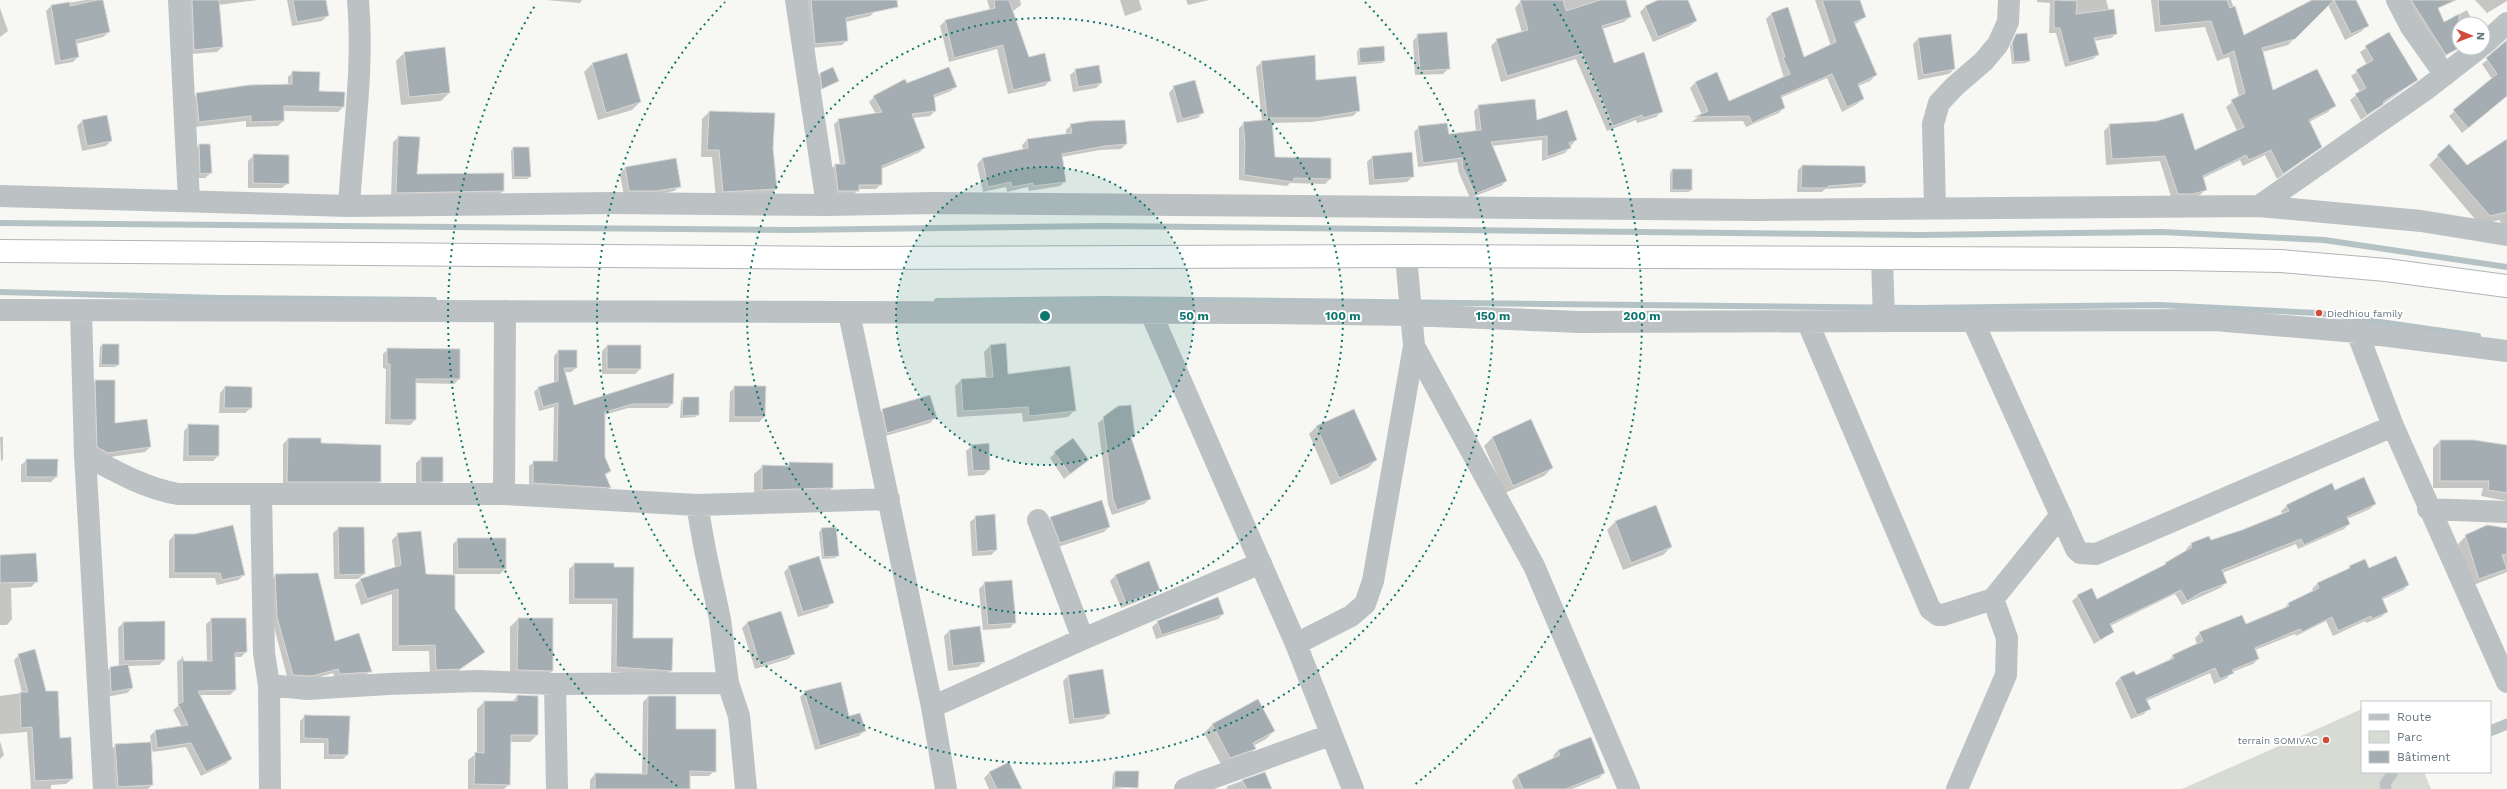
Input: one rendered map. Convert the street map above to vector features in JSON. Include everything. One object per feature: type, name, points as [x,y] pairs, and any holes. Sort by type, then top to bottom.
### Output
[{"type":"highway","points":[[0,251],[845,258],[1406,256],[2281,261],[2386,270],[2507,286]]},
{"type":"street","points":[[180,0],[189,201]]},
{"type":"street","points":[[349,206],[359,80],[360,31],[358,0]]},
{"type":"street","points":[[796,0],[827,205]]},
{"type":"street","points":[[1935,208],[1933,124],[1939,103],[1955,86],[1984,61],[1998,44],[2008,22],[2009,0]]},
{"type":"street","points":[[2397,0],[2411,27],[2445,75]]},
{"type":"street","points":[[2491,37],[2507,22]]},
{"type":"street","points":[[2259,206],[2445,75],[2469,56]]},
{"type":"street","points":[[0,196],[349,206],[612,203],[827,205],[943,203],[1758,210],[2259,206],[2421,221],[2507,235]]},
{"type":"street","points":[[1296,644],[1351,616],[1365,604],[1374,581],[1414,346],[1406,256]]},
{"type":"street","points":[[1882,258],[1884,321]]},
{"type":"street","points":[[0,310],[1151,313],[1410,306],[1580,322],[1808,323],[1972,319],[2214,320],[2357,332],[2507,351]]},
{"type":"street","points":[[81,311],[84,455],[104,789]]},
{"type":"street","points":[[504,494],[505,311]]},
{"type":"street","points":[[849,313],[932,707],[946,789]]},
{"type":"street","points":[[1151,313],[1296,644],[1330,735],[1353,789]]},
{"type":"street","points":[[1972,319],[2076,549],[2080,553],[2096,554],[2393,426]]},
{"type":"street","points":[[1808,323],[1930,608],[1938,614],[1943,615],[1994,599],[2061,515]]},
{"type":"street","points":[[2357,332],[2393,426],[2428,509],[2507,682]]},
{"type":"street","points":[[1414,346],[1534,566],[1629,789]]},
{"type":"street","points":[[84,455],[159,491],[178,494],[504,494],[697,505],[889,499]]},
{"type":"street","points":[[261,494],[264,653],[269,685],[270,789]]},
{"type":"street","points":[[697,505],[704,550],[720,619],[728,683],[739,716],[746,789]]},
{"type":"street","points":[[2428,509],[2507,512]]},
{"type":"street","points":[[1038,520],[1083,638]]},
{"type":"street","points":[[932,707],[1083,638],[1260,563]]},
{"type":"street","points":[[1957,789],[2006,675],[2007,638],[1994,599]]},
{"type":"street","points":[[269,685],[307,690],[388,684],[479,681],[555,684],[728,683]]},
{"type":"street","points":[[555,684],[557,789]]},
{"type":"street","points":[[1185,789],[1204,785],[1242,765],[1330,735]]},
{"type":"lane","points":[[2491,731],[2507,724]]},
{"type":"lane","points":[[2386,789],[2385,784],[2392,773]]},
{"type":"green space","name":"terrain SOMIVAC","points":[[2361,709],[2361,773],[2424,773],[2431,789],[2182,789]]},
{"type":"building","points":[[103,0],[110,32],[76,40],[79,57],[60,61],[51,5],[70,2],[70,6]]},
{"type":"building","points":[[192,0],[219,0],[223,47],[194,50]]},
{"type":"building","points":[[293,0],[326,0],[329,16],[297,22]]},
{"type":"building","points":[[811,0],[897,0],[898,7],[846,18],[848,41],[815,44]]},
{"type":"building","points":[[994,0],[1009,0],[1029,57],[1045,53],[1051,81],[1013,90],[1003,45],[954,58],[945,20],[995,8]]},
{"type":"building","points":[[1520,0],[1563,0],[1566,11],[1600,0],[1626,0],[1631,17],[1602,26],[1614,63],[1644,52],[1663,112],[1643,118],[1642,115],[1613,126],[1582,54],[1507,76],[1496,39],[1528,30]]},
{"type":"building","points":[[1658,0],[1688,0],[1697,21],[1658,37],[1645,6]]},
{"type":"building","points":[[1822,0],[1860,0],[1866,17],[1854,22],[1877,75],[1858,84],[1864,99],[1847,107],[1832,74],[1781,96],[1785,108],[1752,123],[1749,116],[1695,117],[1708,111],[1695,82],[1717,72],[1729,101],[1790,74],[1783,58],[1785,57],[1771,13],[1788,7],[1804,57],[1836,42]]},
{"type":"building","points":[[2054,0],[2077,1],[2076,14],[2114,9],[2117,34],[2094,38],[2099,55],[2069,63],[2060,28],[2054,28]]},
{"type":"building","points":[[2158,0],[2227,0],[2230,8],[2235,6],[2244,35],[2312,0],[2334,0],[2295,39],[2262,48],[2273,90],[2317,69],[2336,106],[2309,120],[2322,147],[2283,174],[2271,150],[2249,160],[2246,155],[2203,176],[2207,190],[2193,194],[2178,194],[2165,156],[2112,159],[2109,124],[2157,121],[2183,113],[2195,150],[2244,127],[2231,100],[2245,93],[2234,51],[2223,56],[2211,21],[2160,26]]},
{"type":"building","points":[[2334,0],[2356,0],[2369,26],[2351,34]]},
{"type":"building","points":[[2411,0],[2456,0],[2438,8],[2444,22],[2451,18],[2451,52],[2446,55]]},
{"type":"building","points":[[1447,32],[1450,69],[1420,71],[1417,34]]},
{"type":"building","points":[[2389,32],[2418,80],[2383,102],[2384,104],[2367,115],[2355,94],[2366,88],[2356,70],[2373,60],[2365,46]]},
{"type":"building","points":[[2027,33],[2030,61],[2014,62],[2012,43],[2016,34]]},
{"type":"building","points":[[1951,34],[1955,69],[1923,75],[1918,38]]},
{"type":"building","points":[[2507,40],[2507,96],[2468,128],[2453,110],[2497,74],[2486,58],[2491,56],[2491,54]]},
{"type":"building","points":[[1384,46],[1385,61],[1360,63],[1359,48]]},
{"type":"building","points":[[445,47],[450,93],[409,97],[404,52]]},
{"type":"building","points":[[627,53],[641,102],[606,113],[592,63]]},
{"type":"building","points":[[1315,55],[1316,80],[1356,76],[1360,111],[1317,118],[1267,118],[1261,61]]},
{"type":"building","points":[[1099,65],[1102,83],[1078,87],[1075,69]]},
{"type":"building","points":[[833,67],[839,81],[822,89],[820,73]]},
{"type":"building","points":[[949,67],[957,87],[934,95],[936,111],[912,114],[925,148],[882,166],[882,185],[859,185],[859,191],[838,191],[835,164],[845,164],[838,119],[882,112],[873,96],[905,79],[907,83]]},
{"type":"building","points":[[292,71],[320,72],[319,91],[345,92],[344,107],[284,106],[284,121],[251,122],[251,116],[199,122],[196,93],[249,85],[292,84]]},
{"type":"building","points":[[1195,80],[1204,113],[1182,119],[1173,86]]},
{"type":"building","points":[[1535,99],[1537,120],[1567,110],[1577,140],[1569,143],[1571,148],[1547,157],[1547,136],[1491,142],[1507,181],[1475,194],[1463,168],[1462,158],[1423,163],[1418,126],[1447,123],[1449,134],[1481,130],[1478,105]]},
{"type":"building","points":[[709,111],[775,113],[773,148],[777,189],[723,192],[719,150],[707,150]]},
{"type":"building","points":[[107,115],[112,141],[87,146],[82,120]]},
{"type":"building","points":[[1272,119],[1275,157],[1331,158],[1331,179],[1294,178],[1293,182],[1244,175],[1245,144],[1243,122]]},
{"type":"building","points":[[1125,120],[1127,144],[1105,146],[1062,154],[1066,182],[1033,186],[1033,183],[1012,187],[1011,182],[988,187],[982,158],[1028,148],[1027,139],[1072,133],[1070,124],[1089,121]]},
{"type":"building","points":[[398,136],[420,137],[417,174],[504,173],[504,191],[396,193]]},
{"type":"building","points":[[2507,139],[2507,212],[2490,216],[2437,155],[2449,144],[2467,165]]},
{"type":"building","points":[[199,144],[210,144],[212,173],[200,174]]},
{"type":"building","points":[[513,147],[529,147],[531,177],[514,177]]},
{"type":"building","points":[[1412,152],[1414,177],[1374,180],[1372,156]]},
{"type":"building","points":[[253,154],[289,155],[289,184],[253,183]]},
{"type":"building","points":[[676,158],[681,187],[656,191],[629,191],[625,167]]},
{"type":"building","points":[[1802,165],[1865,166],[1866,183],[1828,186],[1828,188],[1801,188]]},
{"type":"building","points":[[1672,169],[1692,169],[1692,190],[1672,190]]},
{"type":"building","points":[[1006,343],[1008,374],[1070,366],[1076,411],[1029,416],[1028,407],[963,411],[961,379],[993,377],[990,345]]},
{"type":"building","points":[[102,344],[119,344],[119,365],[101,365]]},
{"type":"building","points":[[607,345],[641,345],[641,369],[607,369]]},
{"type":"building","points":[[387,348],[460,349],[460,379],[416,379],[416,420],[390,420],[390,364],[387,364]]},
{"type":"building","points":[[558,350],[577,350],[577,368],[564,368],[574,405],[674,373],[673,404],[633,404],[605,412],[605,457],[611,471],[605,474],[611,488],[533,483],[533,461],[557,461],[558,403],[543,407],[538,387],[558,381]]},
{"type":"building","points":[[95,380],[115,380],[115,423],[147,419],[151,447],[108,453],[97,447]]},
{"type":"building","points":[[225,386],[252,387],[252,408],[224,408]]},
{"type":"building","points":[[734,386],[766,386],[765,417],[734,417]]},
{"type":"building","points":[[930,395],[937,418],[887,433],[882,409]]},
{"type":"building","points":[[683,397],[699,397],[699,415],[682,416]]},
{"type":"building","points":[[1131,405],[1135,436],[1131,437],[1151,499],[1117,510],[1113,499],[1103,417],[1118,406]]},
{"type":"building","points":[[1354,409],[1377,460],[1339,478],[1316,426]]},
{"type":"building","points":[[1531,419],[1553,468],[1513,486],[1492,437]]},
{"type":"building","points":[[188,424],[219,425],[219,456],[188,456]]},
{"type":"building","points":[[288,438],[321,438],[321,443],[381,445],[381,482],[287,482]]},
{"type":"building","points":[[1073,438],[1089,460],[1070,474],[1054,452]]},
{"type":"building","points":[[2440,440],[2474,440],[2507,445],[2507,493],[2488,490],[2489,481],[2440,481]]},
{"type":"building","points":[[989,443],[990,470],[973,471],[971,445]]},
{"type":"building","points":[[421,457],[443,457],[443,482],[421,482]]},
{"type":"building","points":[[26,459],[58,459],[57,477],[26,477]]},
{"type":"building","points":[[789,462],[833,463],[833,488],[762,490],[762,465],[789,466]]},
{"type":"building","points":[[2364,477],[2376,504],[2347,517],[2350,524],[2304,545],[2301,539],[2222,570],[2227,583],[2200,593],[2187,601],[2181,590],[2110,624],[2114,632],[2100,640],[2077,595],[2092,588],[2097,599],[2166,564],[2165,563],[2192,547],[2191,543],[2209,536],[2211,540],[2242,530],[2289,511],[2286,505],[2332,483],[2335,490]]},
{"type":"building","points":[[1102,500],[1110,527],[1060,543],[1050,517]]},
{"type":"building","points":[[1656,505],[1672,547],[1631,563],[1615,521]]},
{"type":"building","points":[[995,514],[997,550],[977,552],[975,516]]},
{"type":"building","points":[[233,525],[245,575],[222,580],[220,573],[174,573],[174,534],[195,534]]},
{"type":"building","points":[[2487,525],[2507,528],[2507,554],[2502,555],[2507,569],[2479,579],[2465,535]]},
{"type":"building","points":[[338,527],[364,527],[365,574],[339,575]]},
{"type":"building","points":[[836,527],[839,556],[824,557],[821,528]]},
{"type":"building","points":[[421,531],[426,574],[455,575],[455,609],[485,652],[460,669],[436,670],[435,645],[398,646],[398,589],[367,599],[360,579],[401,565],[397,533]]},
{"type":"building","points":[[457,538],[506,538],[506,569],[458,569]]},
{"type":"building","points":[[36,553],[38,582],[0,583],[0,555]]},
{"type":"building","points":[[819,556],[834,603],[803,612],[788,566]]},
{"type":"building","points":[[2396,556],[2409,585],[2382,598],[2388,612],[2372,619],[2371,616],[2338,631],[2332,617],[2302,632],[2300,629],[2255,648],[2259,659],[2232,670],[2234,673],[2220,679],[2215,668],[2146,699],[2151,709],[2137,715],[2120,677],[2134,671],[2136,675],[2174,658],[2172,655],[2203,641],[2199,632],[2242,615],[2246,624],[2289,606],[2288,603],[2319,588],[2317,583],[2350,568],[2349,566],[2365,559],[2369,568]]},
{"type":"building","points":[[1149,561],[1160,590],[1126,603],[1115,575]]},
{"type":"building","points":[[574,563],[614,563],[614,567],[634,567],[633,638],[673,638],[672,671],[616,667],[617,599],[574,599]]},
{"type":"building","points":[[318,573],[335,641],[359,633],[372,672],[340,674],[338,669],[312,676],[293,675],[277,617],[275,574]]},
{"type":"building","points":[[1012,580],[1016,623],[988,625],[984,582]]},
{"type":"building","points":[[1218,597],[1224,614],[1162,635],[1157,621]]},
{"type":"building","points":[[781,611],[795,654],[760,665],[747,622]]},
{"type":"building","points":[[211,618],[246,618],[247,652],[235,653],[236,690],[198,691],[232,759],[206,772],[191,743],[157,748],[155,730],[188,725],[178,704],[183,702],[182,656],[184,661],[212,661]]},
{"type":"building","points":[[518,618],[553,618],[553,671],[517,670]]},
{"type":"building","points":[[165,621],[165,660],[124,661],[123,622]]},
{"type":"building","points":[[980,626],[985,662],[953,666],[949,630]]},
{"type":"building","points":[[35,649],[46,691],[58,691],[60,738],[71,737],[73,779],[35,781],[32,727],[21,728],[20,692],[28,692],[18,654]]},
{"type":"building","points":[[128,664],[133,688],[111,692],[110,667]]},
{"type":"building","points":[[1103,669],[1110,714],[1074,719],[1068,675]]},
{"type":"building","points":[[841,682],[849,716],[860,713],[866,731],[820,746],[804,691]]},
{"type":"building","points":[[517,695],[538,696],[538,735],[511,735],[510,785],[474,784],[475,752],[484,753],[484,701],[517,701]]},
{"type":"building","points":[[648,696],[676,696],[676,729],[716,729],[716,772],[690,771],[690,789],[595,789],[595,773],[647,774]]},
{"type":"building","points":[[1258,699],[1275,731],[1253,743],[1256,749],[1230,758],[1212,724]]},
{"type":"building","points":[[304,715],[350,716],[348,755],[328,755],[328,739],[304,738]]},
{"type":"building","points":[[1591,737],[1605,773],[1566,789],[1523,789],[1517,775],[1560,755],[1558,750]]},
{"type":"building","points":[[151,742],[153,785],[118,787],[115,744]]},
{"type":"building","points":[[1009,762],[1022,789],[997,789],[989,772]]},
{"type":"building","points":[[1115,771],[1139,771],[1138,788],[1114,787]]},
{"type":"building","points":[[1265,772],[1272,789],[1247,789],[1242,780]]},
{"type":"waterway","points":[[0,223],[791,230],[1104,226],[1920,235],[2162,232],[2324,240],[2507,267]]},
{"type":"waterway","points":[[0,292],[220,298],[434,300]]},
{"type":"waterway","points":[[937,301],[1104,299],[1920,308],[2160,305],[2317,313],[2478,336]]},
{"type":"place","name":"Diedhiou family","points":[[2319,313]]},
{"type":"place","name":"terrain SOMIVAC","points":[[2326,740]]}]
